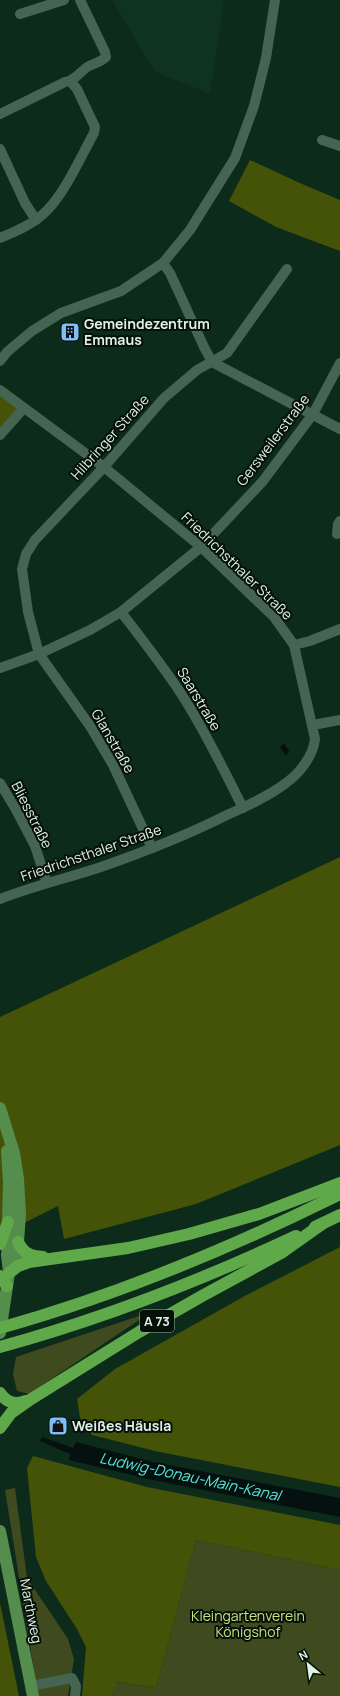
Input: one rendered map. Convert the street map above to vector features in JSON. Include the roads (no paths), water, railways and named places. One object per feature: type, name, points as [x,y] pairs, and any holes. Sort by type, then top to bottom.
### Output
[{"type":"highway","points":[[5,1278],[23,1263],[128,1248],[216,1227],[259,1214],[340,1183]]},
{"type":"highway","points":[[0,1328],[108,1294],[188,1264],[259,1233],[340,1194]]},
{"type":"highway","name":"A 73","points":[[0,1348],[101,1316],[165,1293],[245,1260],[340,1215]]},
{"type":"highway","points":[[0,1244],[8,1222]]},
{"type":"highway","name":"A 73","points":[[0,1428],[11,1413],[28,1401],[145,1328],[281,1253],[322,1224]]},
{"type":"highway","points":[[18,1242],[28,1255],[52,1258]]},
{"type":"highway","points":[[0,1393],[9,1402],[20,1403],[28,1401]]},
{"type":"main road","points":[[0,1108],[14,1153],[18,1180],[20,1214],[17,1256],[5,1278]]},
{"type":"main road","points":[[0,1333],[9,1231],[9,1183],[6,1128]]},
{"type":"main road","name":"Marthweg","points":[[0,1531],[32,1691]]},
{"type":"street","points":[[20,14],[64,0]]},
{"type":"street","points":[[0,114],[65,82],[70,82],[89,66],[102,61],[106,57],[80,0]]},
{"type":"street","points":[[0,361],[7,352],[32,331],[61,313],[121,291],[163,263],[190,230],[235,158],[254,106],[266,58],[275,0]]},
{"type":"street","points":[[0,238],[36,220],[47,211],[58,197],[94,133],[95,127],[77,89],[70,82]]},
{"type":"street","points":[[322,140],[340,146]]},
{"type":"street","points":[[0,149],[25,203],[36,220]]},
{"type":"street","points":[[163,263],[170,273],[212,362],[340,430]]},
{"type":"street","name":"Hilbringer Straße","points":[[39,654],[28,612],[22,569],[26,554],[35,540],[104,467],[164,398],[197,370],[227,353],[287,269]]},
{"type":"street","name":"Gersweilerstraße","points":[[0,668],[39,654],[90,630],[121,612],[201,547],[263,481],[312,414],[340,363]]},
{"type":"street","name":"Friedrichsthaler Straße","points":[[0,390],[104,467],[201,547],[274,617],[294,645],[315,739],[314,750],[299,772],[279,788],[243,808],[204,827],[152,848],[101,867],[0,899]]},
{"type":"street","points":[[0,435],[24,408]]},
{"type":"street","points":[[337,534],[338,524],[340,521]]},
{"type":"street","name":"Saarstraße","points":[[121,612],[160,663],[183,697],[207,738],[243,808]]},
{"type":"street","points":[[294,645],[310,641],[340,629]]},
{"type":"street","name":"Glanstraße","points":[[39,654],[94,732],[122,785],[152,848]]},
{"type":"street","points":[[313,725],[340,720]]},
{"type":"street","name":"Bliesstraße","points":[[0,783],[35,846],[47,883]]},
{"type":"street","points":[[32,1691],[72,1678],[76,1686],[75,1696]]},
{"type":"water","points":[[284,743],[289,751],[288,754],[285,755],[280,747]]},
{"type":"water","name":"Ludwig-Donau-Main-Kanal","points":[[42,1437],[73,1448],[76,1442],[153,1462],[340,1498],[340,1517],[148,1479],[69,1460],[70,1454],[40,1441]]},
{"type":"place","name":"Gemeindezentrum Emmaus","points":[[70,332]]},
{"type":"place","name":"Weißes Häusla","points":[[58,1426]]},
{"type":"park label","name":"Kleingartenverein Königshof","points":[[248,1624]]}]
